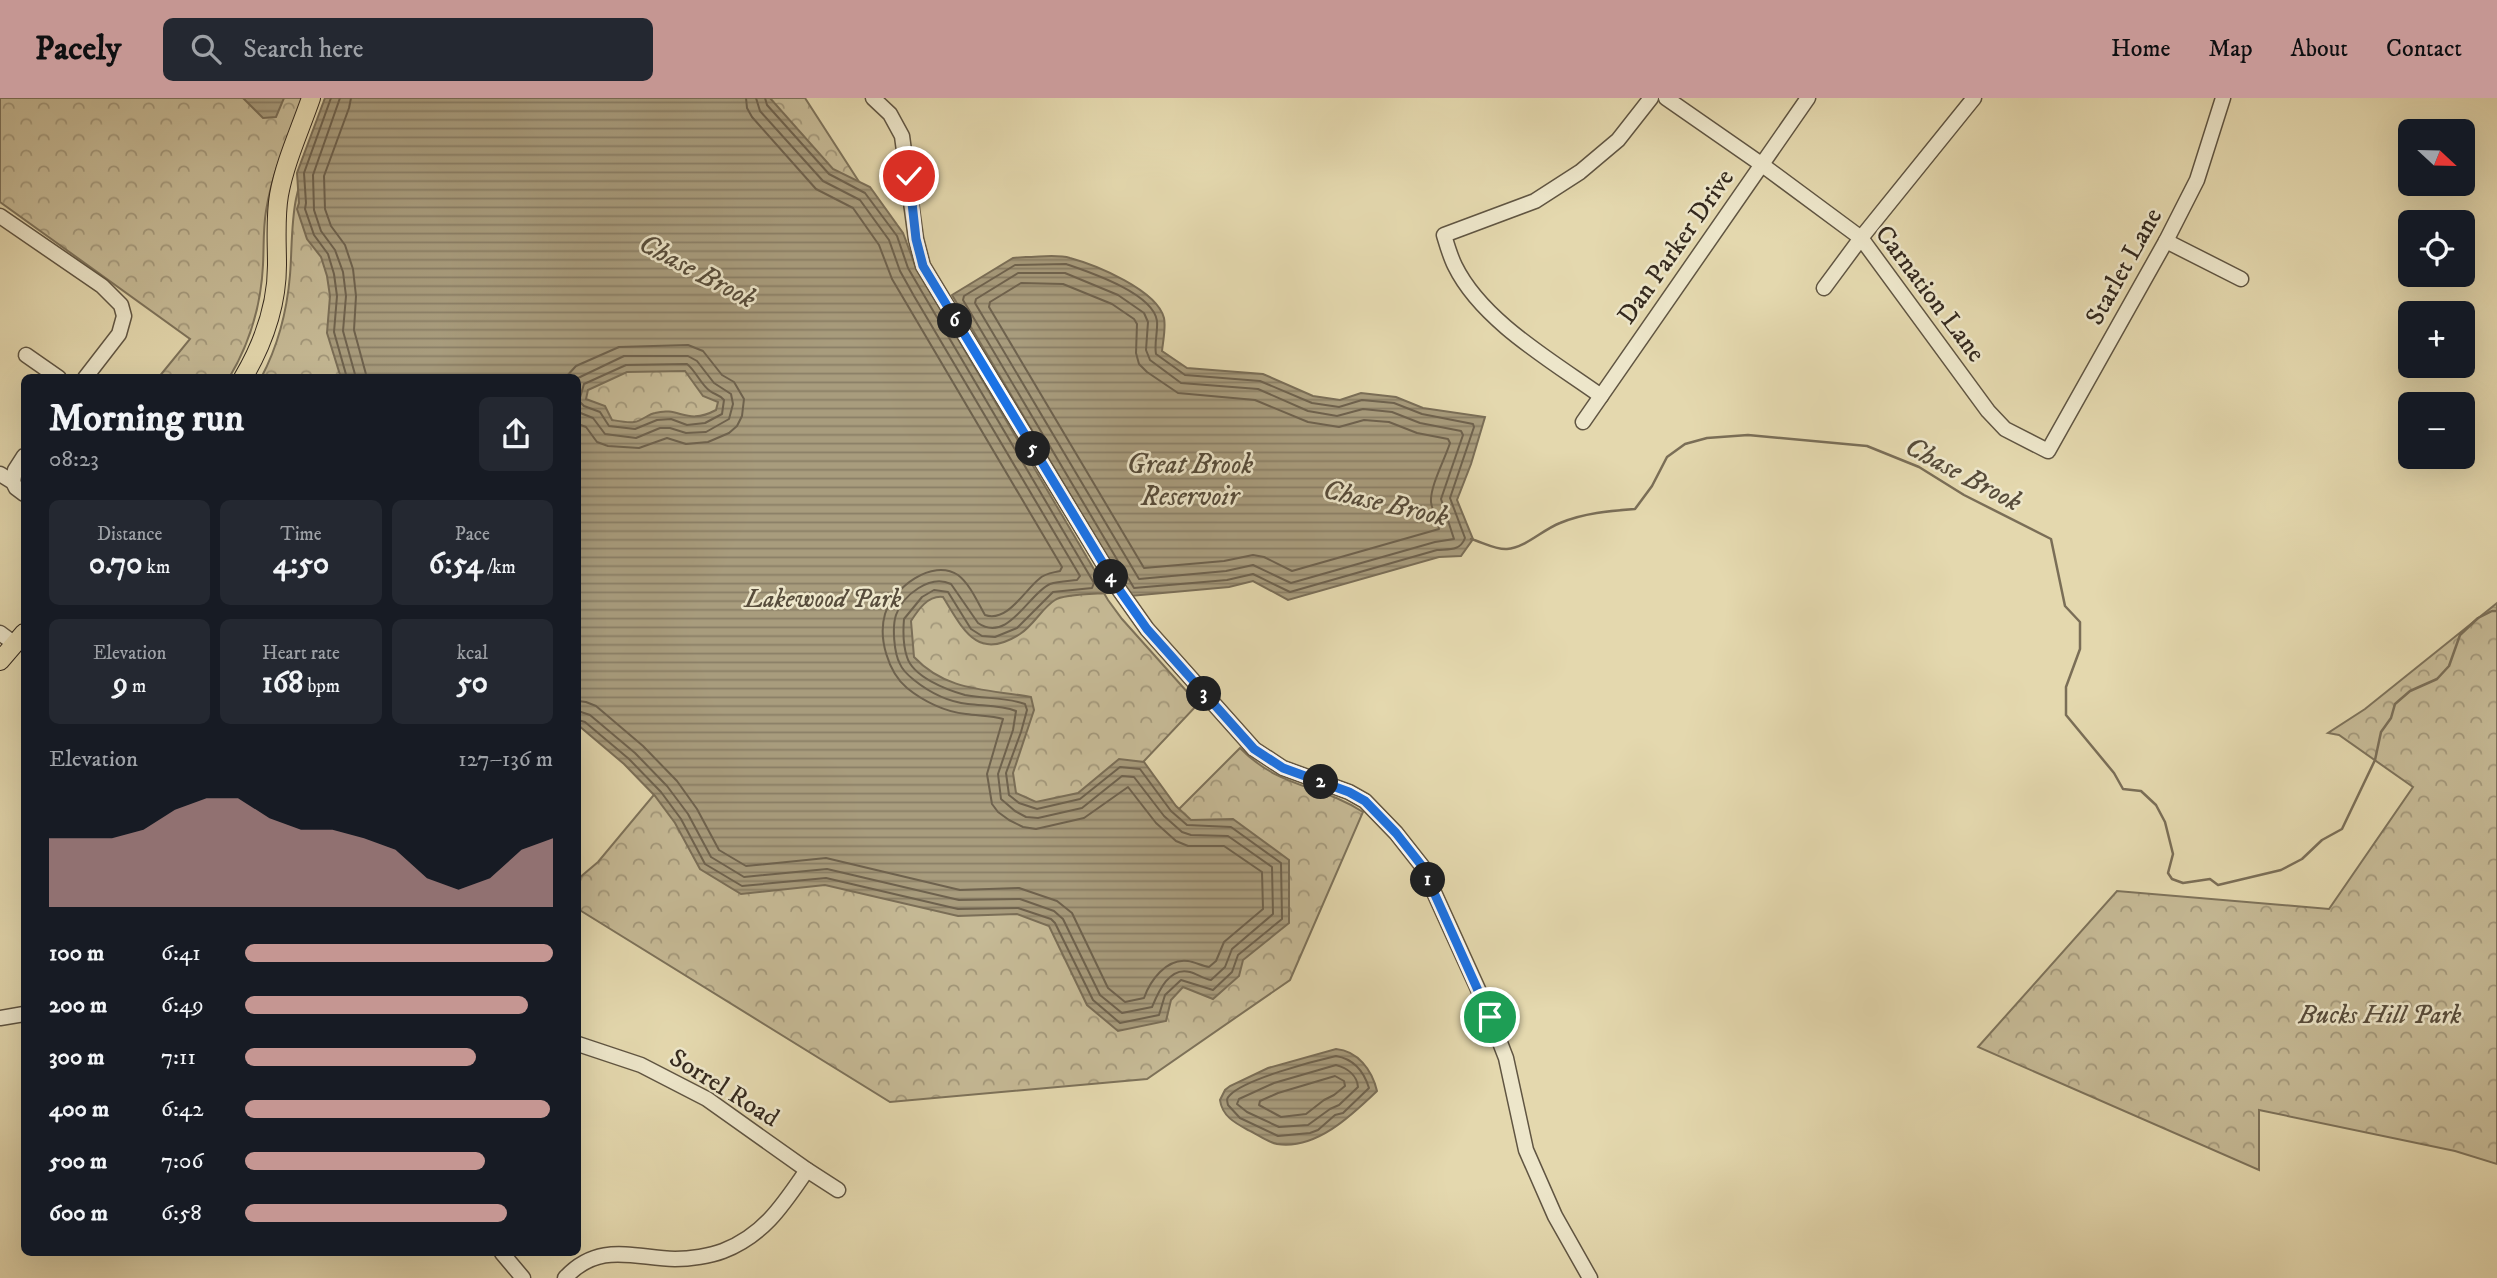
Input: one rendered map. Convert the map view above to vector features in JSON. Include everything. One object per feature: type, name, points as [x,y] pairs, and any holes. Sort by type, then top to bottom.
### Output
[{"type":"main road","points":[[245,374],[261,342],[271,310],[277,268],[279,197],[311,98]]},
{"type":"main road","points":[[0,661],[13,637]]},
{"type":"street","points":[[873,98],[890,114],[902,136],[916,239],[923,266],[1111,577],[1147,629],[1254,749],[1283,768],[1349,792],[1365,801],[1396,833],[1422,866],[1487,1009],[1506,1058],[1526,1150],[1555,1216],[1590,1278]]},
{"type":"street","points":[[1601,396],[1517,337],[1484,307],[1456,267],[1444,235],[1535,201],[1580,172],[1618,140],[1651,98]]},
{"type":"street","name":"Carnation Lane","points":[[1666,98],[1861,238],[1988,411],[2005,429],[2048,450]]},
{"type":"street","name":"Dan Parker Drive","points":[[1583,422],[1808,98]]},
{"type":"street","points":[[1824,288],[1973,98]]},
{"type":"street","name":"Starlet Lane","points":[[2048,450],[2166,241],[2197,180],[2223,98]]},
{"type":"street","points":[[0,216],[109,291],[121,305],[123,324],[112,344],[88,374]]},
{"type":"street","points":[[2166,241],[2241,279]]},
{"type":"street","points":[[26,355],[53,374]]},
{"type":"street","points":[[21,461],[7,478],[21,492]]},
{"type":"street","points":[[0,1018],[21,1014]]},
{"type":"street","name":"Sorrel Road","points":[[581,1045],[641,1065],[707,1099],[838,1189]]},
{"type":"street","points":[[565,1278],[574,1268],[598,1257],[619,1252],[677,1259],[723,1251],[748,1238],[772,1220],[807,1170]]},
{"type":"street","points":[[505,1256],[523,1278]]},
{"type":"green space","points":[[0,98],[304,98],[272,182],[264,225],[262,280],[257,310],[243,351],[231,374],[161,374],[190,339],[0,202]]},
{"type":"green space","name":"Great Brook Reservoir","points":[[334,98],[805,98],[894,236],[1108,600],[1198,704],[1093,815],[1152,836],[1240,748],[1255,761],[1285,779],[1331,796],[1363,812],[1290,980],[1147,1079],[890,1102],[581,911],[581,876],[598,862],[663,784],[581,392],[581,374],[263,374],[277,341],[287,302],[293,218],[299,186]]},
{"type":"green space","name":"Bucks Hill Park","points":[[2497,603],[2497,1164],[2455,1151],[2259,1110],[2259,1170],[1978,1047],[2117,891],[2329,909],[2413,787],[2339,735],[2328,733],[2365,709]]},
{"type":"water","points":[[243,98],[284,98],[276,117],[263,118]]},
{"type":"water","name":"Great Brook Reservoir","points":[[325,98],[770,98],[833,169],[870,187],[903,233],[915,265],[928,288],[1108,593],[1059,598],[1050,603],[1020,634],[993,645],[973,638],[957,620],[943,597],[933,598],[920,608],[911,621],[914,657],[940,677],[954,683],[1031,697],[1034,710],[1013,773],[1016,793],[1036,802],[1078,793],[1119,759],[1144,762],[1176,806],[1191,820],[1233,819],[1289,860],[1289,923],[1243,960],[1239,976],[1213,999],[1183,987],[1171,1000],[1166,1021],[1118,1031],[1087,1005],[1049,926],[1017,914],[958,916],[825,885],[741,894],[700,869],[675,823],[655,796],[624,764],[581,728],[581,374],[340,374],[327,333],[330,296],[327,276],[321,257],[307,239],[297,209],[297,173]],"holes":[[[685,371],[703,396],[718,402],[716,410],[706,414],[690,416],[664,412],[632,422],[612,420],[605,406],[586,399],[588,390],[627,372]]]},
{"type":"water","name":"Great Brook Reservoir","points":[[1054,256],[1095,266],[1124,280],[1150,298],[1164,318],[1162,351],[1187,368],[1263,374],[1313,396],[1340,400],[1361,393],[1396,397],[1423,408],[1485,417],[1457,500],[1473,539],[1461,556],[1439,557],[1288,600],[1253,581],[1229,587],[1130,596],[952,295],[1013,258]]},
{"type":"water","points":[[1336,1049],[1351,1053],[1363,1063],[1372,1076],[1377,1091],[1332,1129],[1306,1142],[1277,1144],[1238,1125],[1223,1110],[1220,1100],[1230,1086],[1268,1068]]},
{"type":"waterway","name":"Chase Brook","points":[[1471,539],[1498,548],[1514,548],[1553,526],[1578,517],[1635,509],[1652,486],[1667,457],[1685,444],[1707,438],[1748,435],[1867,446],[1919,467],[1964,495],[2051,539],[2065,606],[2080,622],[2080,649],[2066,687],[2066,715],[2114,773],[2123,789],[2141,791],[2156,805],[2165,822],[2173,854],[2168,873],[2172,879],[2183,883],[2210,879],[2218,885],[2281,870],[2302,859],[2322,840],[2342,829],[2375,760],[2381,732],[2391,718],[2395,704],[2410,691],[2437,679],[2449,666],[2460,635],[2478,618],[2497,611]]},
{"type":"route","points":[[909,176],[916,239],[923,266],[934,288],[1118,588],[1147,629],[1254,749],[1283,768],[1349,792],[1365,801],[1396,833],[1422,866],[1490,1017]]},
{"type":"park label","name":"Lakewood Park","points":[[823,598]]}]
